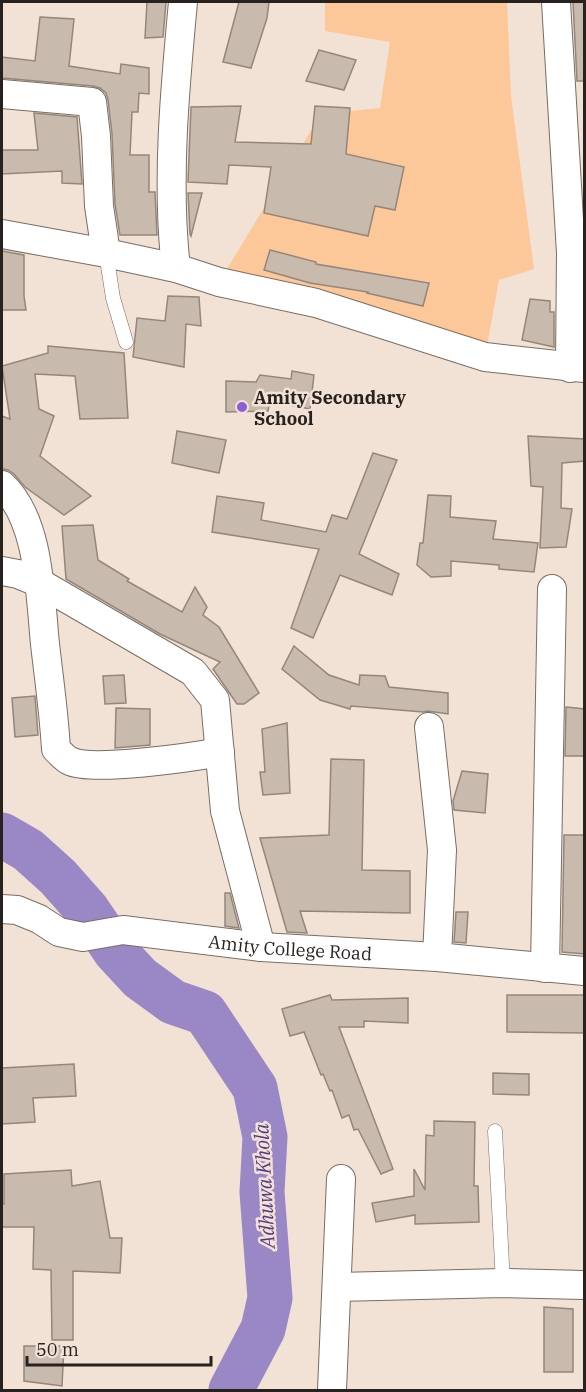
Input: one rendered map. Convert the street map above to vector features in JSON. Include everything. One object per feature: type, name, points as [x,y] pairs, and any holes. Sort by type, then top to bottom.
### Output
[{"type":"street","points":[[176,267],[172,228],[173,173],[183,2]]},
{"type":"street","points":[[2,234],[176,267],[219,282],[315,303],[485,357],[577,368],[556,2]]},
{"type":"street","points":[[2,94],[92,102],[99,206],[106,253]]},
{"type":"street","points":[[2,485],[12,495],[25,524],[40,584],[56,749],[70,762],[91,765],[178,760],[220,752]]},
{"type":"street","points":[[2,571],[18,574],[40,584],[193,672],[215,700],[225,811],[261,947]]},
{"type":"street","points":[[545,968],[552,589]]},
{"type":"street","points":[[429,726],[442,850],[437,957]]},
{"type":"street","name":"Amity College Road","points":[[2,909],[17,910],[59,932],[83,937],[123,930],[261,947],[437,957],[585,971]]},
{"type":"street","points":[[332,1390],[341,1179]]},
{"type":"street","points":[[337,1287],[503,1283],[585,1285]]},
{"type":"lane","points":[[106,253],[113,298],[126,342]]},
{"type":"lane","points":[[495,1131],[503,1283]]},
{"type":"shaded area","points":[[325,2],[507,2],[511,96],[534,269],[499,280],[485,357],[219,282],[321,114],[380,108],[390,42],[325,31]]},
{"type":"building","points":[[147,2],[166,2],[163,37],[145,38]]},
{"type":"building","points":[[239,2],[269,2],[267,18],[251,68],[223,62]]},
{"type":"building","points":[[573,2],[585,2],[585,81],[577,81]]},
{"type":"building","points":[[40,17],[74,19],[69,66],[120,74],[121,64],[149,68],[149,94],[139,93],[138,112],[132,112],[130,155],[149,155],[149,192],[155,192],[157,235],[120,235],[115,204],[112,134],[106,93],[93,86],[2,78],[2,57],[35,61]]},
{"type":"building","points":[[319,50],[356,60],[344,90],[306,81]]},
{"type":"building","points":[[241,106],[235,142],[311,144],[315,106],[350,108],[346,154],[404,167],[395,210],[375,206],[368,236],[264,213],[271,167],[229,165],[227,184],[188,182],[191,107]]},
{"type":"building","points":[[34,113],[77,117],[82,184],[62,183],[62,171],[2,174],[2,150],[38,150]]},
{"type":"building","points":[[188,193],[202,193],[191,236],[190,234]]},
{"type":"building","points":[[270,250],[316,262],[316,264],[429,283],[423,306],[368,292],[310,283],[264,270]]},
{"type":"building","points":[[2,251],[24,255],[26,310],[2,310]]},
{"type":"building","points":[[168,296],[199,297],[201,326],[186,324],[184,367],[133,357],[137,318],[165,321]]},
{"type":"building","points":[[530,299],[550,301],[550,312],[554,312],[554,347],[522,340]]},
{"type":"building","points":[[48,346],[124,353],[128,418],[80,419],[75,376],[35,374],[39,409],[54,416],[40,456],[91,496],[64,515],[25,487],[14,474],[2,469],[2,416],[10,419],[2,366],[48,353]]},
{"type":"building","points":[[292,371],[314,375],[310,409],[270,401],[268,411],[226,412],[226,381],[256,382],[260,375],[291,379]]},
{"type":"building","points":[[177,431],[226,440],[219,473],[172,463]]},
{"type":"building","points":[[528,436],[585,439],[585,461],[562,463],[561,508],[572,509],[566,547],[540,548],[543,487],[531,486]]},
{"type":"building","points":[[373,453],[397,460],[359,554],[399,574],[392,595],[340,575],[313,638],[291,628],[319,549],[212,532],[217,496],[264,503],[261,520],[326,532],[332,515],[347,519]]},
{"type":"building","points":[[428,495],[451,496],[450,517],[496,521],[493,539],[538,543],[534,572],[499,569],[499,565],[451,561],[451,576],[431,577],[417,565],[420,543],[423,543]]},
{"type":"building","points":[[93,525],[98,560],[129,579],[127,581],[182,612],[195,587],[207,607],[203,615],[219,627],[259,693],[244,704],[237,704],[213,669],[220,662],[160,634],[66,579],[62,526]]},
{"type":"building","points":[[294,646],[329,675],[359,685],[360,675],[385,676],[389,687],[448,693],[448,714],[351,706],[350,709],[320,700],[282,669]]},
{"type":"building","points":[[124,675],[126,703],[105,704],[103,676]]},
{"type":"building","points":[[35,696],[38,735],[15,737],[12,698]]},
{"type":"building","points":[[566,707],[585,709],[585,756],[565,756]]},
{"type":"building","points":[[116,708],[150,709],[150,745],[115,748]]},
{"type":"building","points":[[287,723],[290,793],[263,795],[260,772],[265,772],[262,729]]},
{"type":"building","points":[[331,759],[364,760],[362,870],[410,871],[410,913],[300,911],[307,933],[287,932],[260,838],[329,835]]},
{"type":"building","points":[[462,771],[488,774],[485,813],[454,810],[453,801]]},
{"type":"building","points":[[564,835],[585,835],[585,954],[562,952]]},
{"type":"building","points":[[225,893],[230,893],[239,928],[225,926]]},
{"type":"building","points":[[456,912],[468,912],[466,943],[454,942]]},
{"type":"building","points":[[330,995],[332,1000],[408,998],[408,1023],[364,1021],[364,1027],[339,1027],[393,1169],[381,1174],[358,1129],[354,1130],[349,1115],[342,1118],[332,1090],[330,1091],[323,1074],[321,1075],[304,1032],[290,1036],[282,1009]]},
{"type":"building","points":[[507,995],[585,995],[585,1033],[507,1032]]},
{"type":"building","points":[[74,1064],[76,1096],[33,1098],[35,1122],[2,1124],[2,1068]]},
{"type":"building","points":[[493,1073],[529,1074],[529,1095],[493,1094]]},
{"type":"building","points":[[434,1121],[475,1122],[474,1186],[478,1186],[479,1222],[415,1224],[415,1215],[376,1222],[372,1203],[414,1196],[414,1169],[425,1190],[426,1135],[434,1136]]},
{"type":"building","points":[[71,1170],[72,1186],[100,1181],[110,1238],[122,1238],[120,1273],[73,1271],[73,1340],[52,1340],[51,1270],[33,1269],[34,1227],[2,1227],[4,1174]]},
{"type":"building","points":[[544,1307],[573,1309],[573,1372],[544,1372]]},
{"type":"building","points":[[24,1346],[64,1346],[62,1386],[24,1381]]},
{"type":"waterway","name":"Adhuwa Khola","points":[[2,835],[28,850],[58,877],[88,911],[115,951],[140,978],[173,1002],[205,1013],[255,1088],[265,1137],[262,1192],[270,1298],[263,1329],[231,1390]]},
{"type":"place","name":"Amity Secondary School","points":[[242,407]]}]
